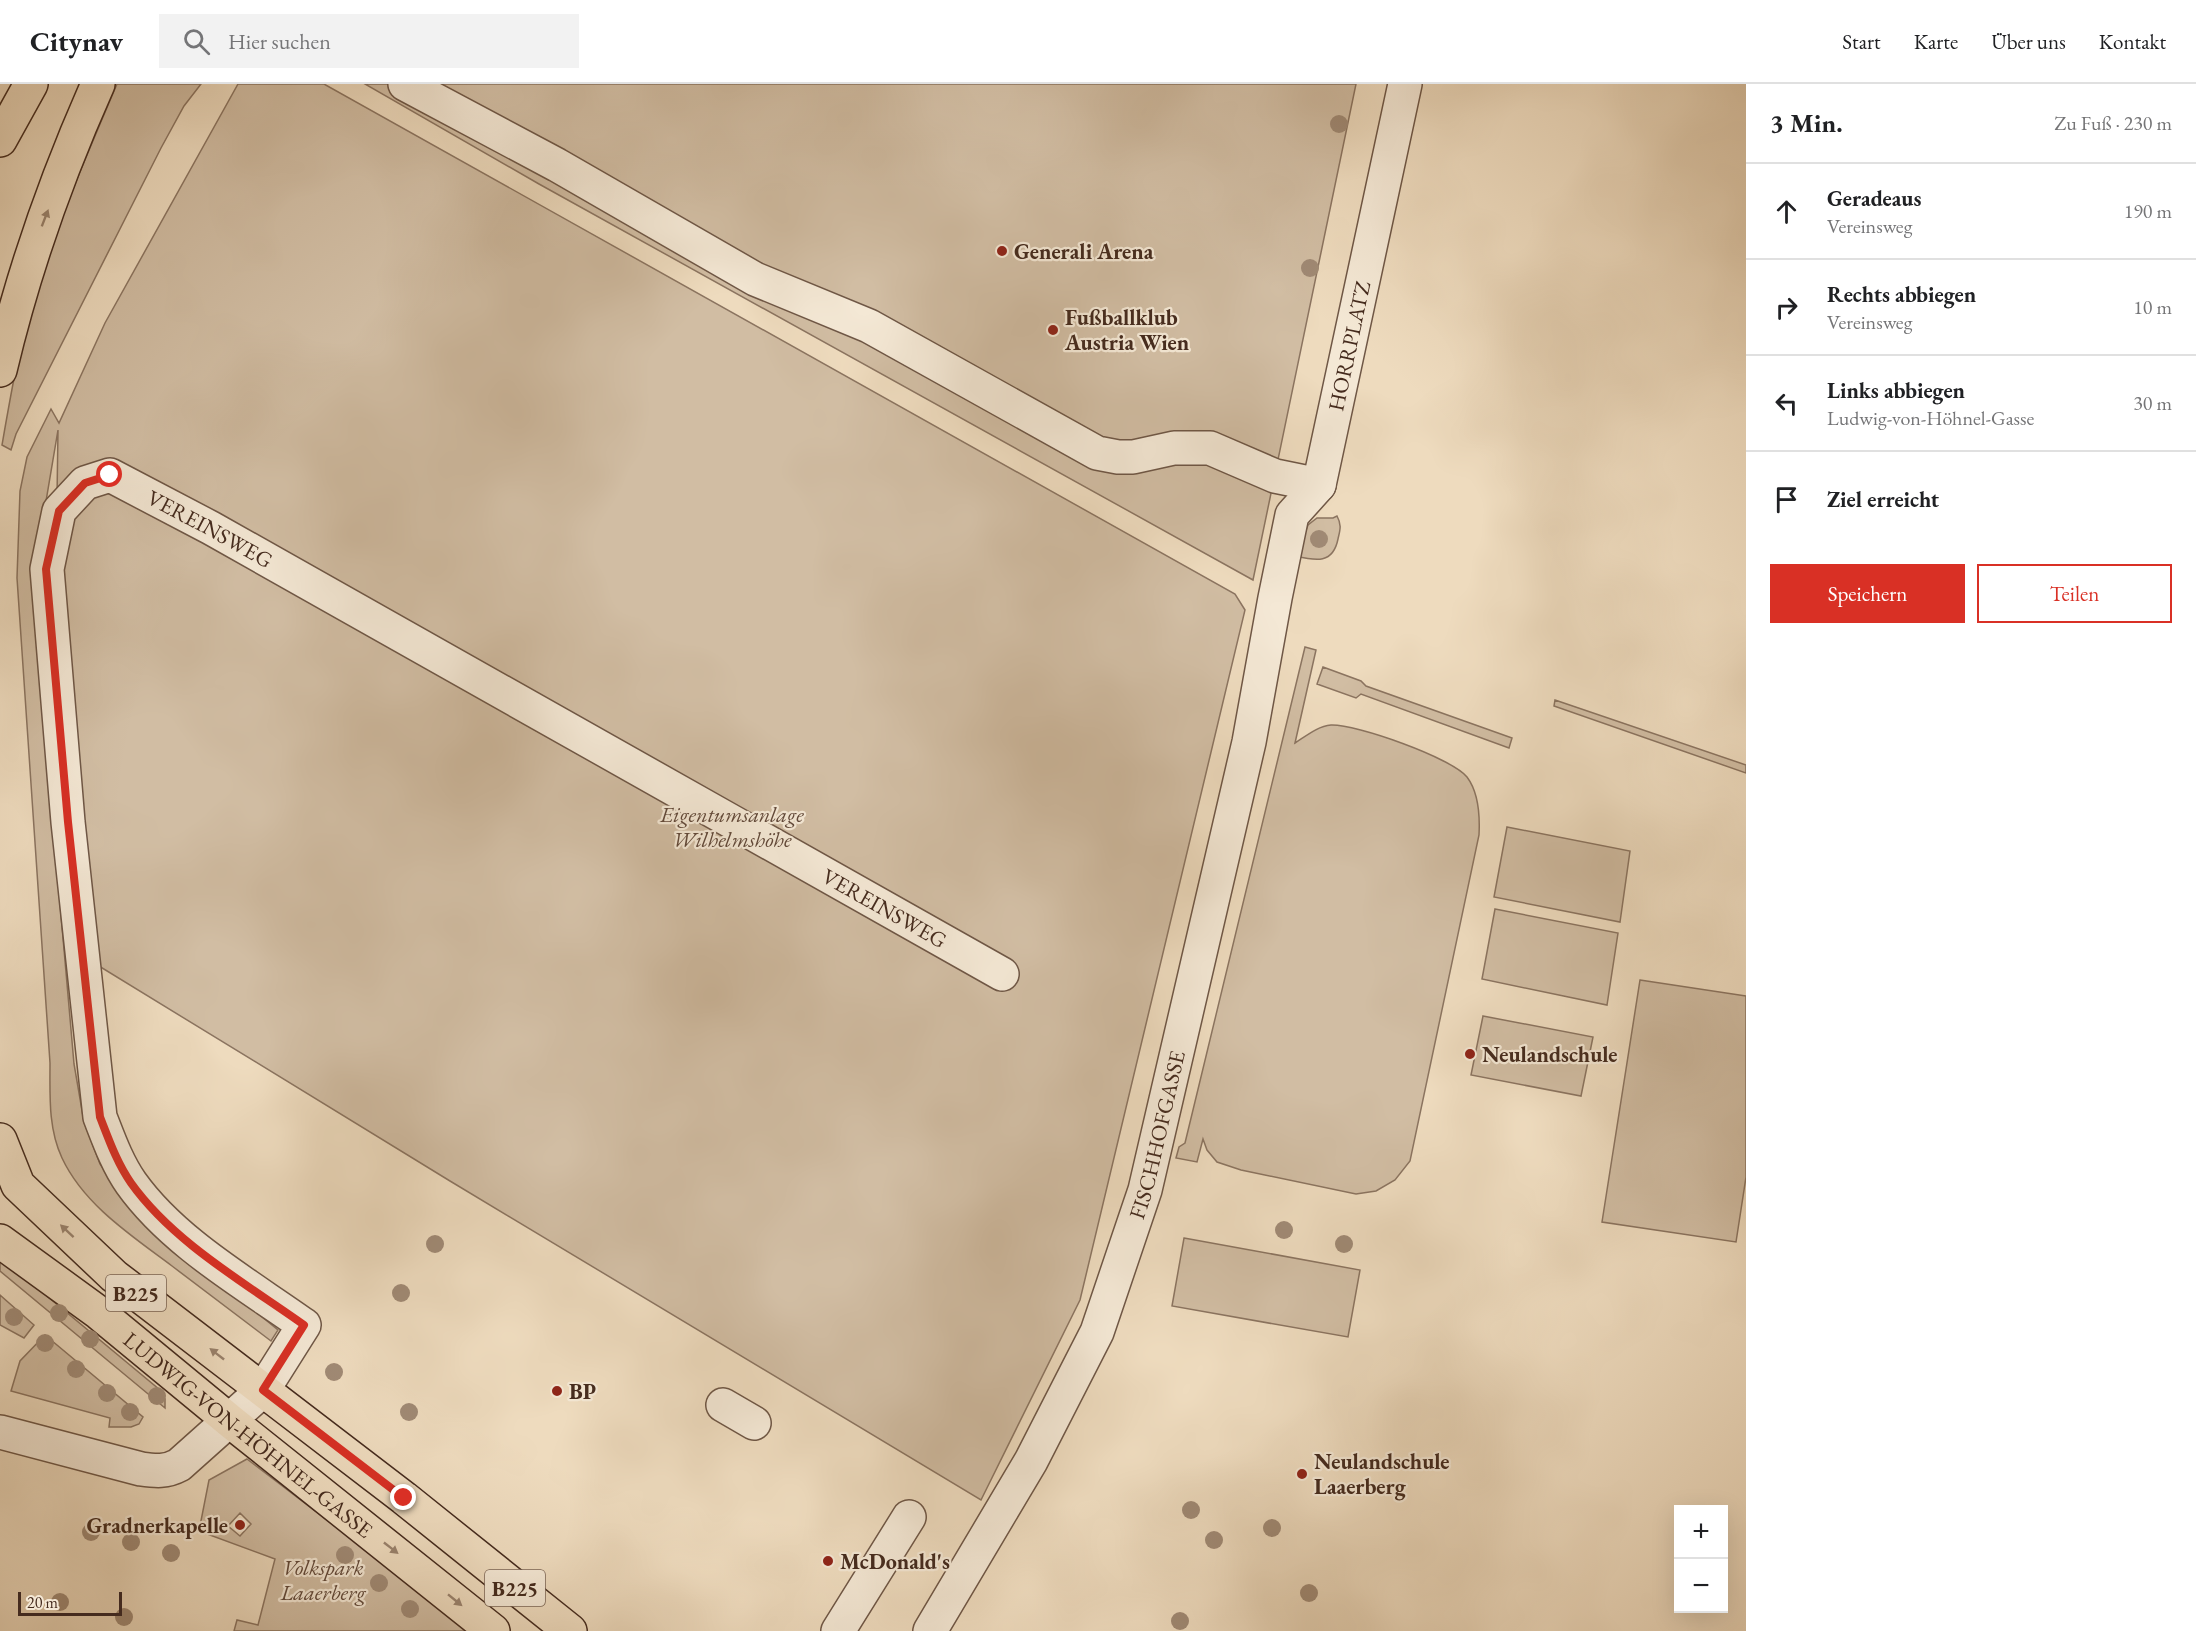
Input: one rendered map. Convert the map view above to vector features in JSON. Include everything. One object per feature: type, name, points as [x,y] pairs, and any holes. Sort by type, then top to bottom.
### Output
[{"type":"main road","points":[[0,140],[31,84]]},
{"type":"main road","points":[[0,370],[11,324],[40,229],[98,84]]},
{"type":"main road","name":"LUDWIG-VON-HÖHNEL-GASSE","points":[[0,1140],[9,1181],[114,1276],[404,1498],[570,1631]]},
{"type":"main road","name":"LUDWIG-VON-HÖHNEL-GASSE","points":[[0,1241],[99,1313],[493,1631]]},
{"type":"street","points":[[405,84],[557,165],[755,279],[869,326],[1097,453],[1133,457],[1174,448],[1210,448],[1275,476],[1319,485]]},
{"type":"street","name":"HORRPLATZ","points":[[1319,485],[1405,84]]},
{"type":"street","name":"VEREINSWEG","points":[[263,1390],[304,1325],[208,1257],[158,1215],[131,1182],[113,1151],[100,1117],[68,822],[46,569],[59,511],[85,483],[110,475],[210,528],[1002,974]]},
{"type":"street","name":"FISCHHOFGASSE","points":[[930,1631],[1031,1461],[1097,1332],[1144,1190],[1249,742],[1292,514],[1319,485]]},
{"type":"street","points":[[0,1432],[112,1462],[160,1472],[179,1465],[263,1390]]},
{"type":"street","points":[[723,1405],[754,1423]]},
{"type":"street","points":[[838,1631],[909,1517]]},
{"type":"green space","points":[[117,84],[201,84],[184,106],[161,148],[16,434],[11,450],[2,445],[18,358],[31,306],[60,222]]},
{"type":"green space","name":"Eigentumsanlage Wilhelmshöhe","points":[[238,84],[324,84],[1235,594],[1245,610],[1080,1300],[981,1500],[450,1181],[94,963],[56,566],[58,430],[43,519],[46,743],[74,1064],[84,1122],[100,1164],[123,1197],[146,1222],[278,1330],[271,1341],[110,1218],[71,1175],[62,1158],[54,1135],[51,1111],[50,1063],[17,578],[20,491],[27,457],[51,409],[59,423],[105,323]]},
{"type":"green space","name":"Fußballklub Austria Wien","points":[[365,84],[1356,84],[1253,580],[539,184]]},
{"type":"green space","points":[[1337,516],[1340,530],[1336,547],[1328,557],[1310,559],[1296,556],[1308,525],[1317,518]]},
{"type":"green space","points":[[1305,647],[1316,650],[1295,743],[1317,729],[1331,725],[1361,730],[1403,744],[1443,761],[1467,777],[1474,790],[1479,813],[1479,835],[1410,1161],[1395,1180],[1376,1191],[1356,1194],[1241,1170],[1217,1162],[1207,1150],[1203,1139],[1197,1162],[1176,1158],[1179,1147],[1185,1143]]},
{"type":"green space","points":[[1323,667],[1361,681],[1366,686],[1512,738],[1509,748],[1361,694],[1356,698],[1317,684]]},
{"type":"green space","points":[[1555,700],[1746,765],[1746,773],[1554,706]]},
{"type":"green space","points":[[1507,827],[1630,851],[1620,922],[1494,897]]},
{"type":"green space","points":[[1495,909],[1618,933],[1607,1005],[1482,979]]},
{"type":"green space","points":[[1640,980],[1746,996],[1746,1177],[1736,1242],[1602,1222]]},
{"type":"green space","points":[[1483,1016],[1593,1037],[1581,1096],[1471,1075]]},
{"type":"green space","points":[[1184,1238],[1360,1270],[1348,1337],[1172,1306]]},
{"type":"green space","points":[[0,1257],[160,1390],[165,1399],[165,1408],[0,1271]]},
{"type":"green space","points":[[0,1295],[34,1325],[24,1338],[0,1325]]},
{"type":"green space","points":[[45,1335],[143,1417],[139,1424],[131,1427],[109,1427],[110,1418],[11,1391],[20,1361]]},
{"type":"green space","name":"Volkspark Laaerberg","points":[[247,1459],[469,1631],[234,1631],[237,1620],[258,1625],[275,1559],[199,1531],[209,1480]],"holes":[[[240,1513],[251,1524],[240,1536],[228,1526]]]},
{"type":"place","name":"Generali Arena","points":[[1002,251]]},
{"type":"place","name":"Fußballklub Austria Wien","points":[[1053,330]]},
{"type":"place","name":"Neulandschule","points":[[1470,1054]]},
{"type":"place","name":"BP","points":[[557,1391]]},
{"type":"place","name":"Neulandschule Laaerberg","points":[[1302,1474]]},
{"type":"place","name":"Gradnerkapelle","points":[[240,1525]]},
{"type":"place","name":"McDonald's","points":[[828,1561]]},
{"type":"route","points":[[110,475],[85,483],[59,511],[46,569],[68,822],[100,1117],[113,1151],[131,1182],[158,1215],[208,1257],[304,1325],[263,1390],[404,1498]]}]
